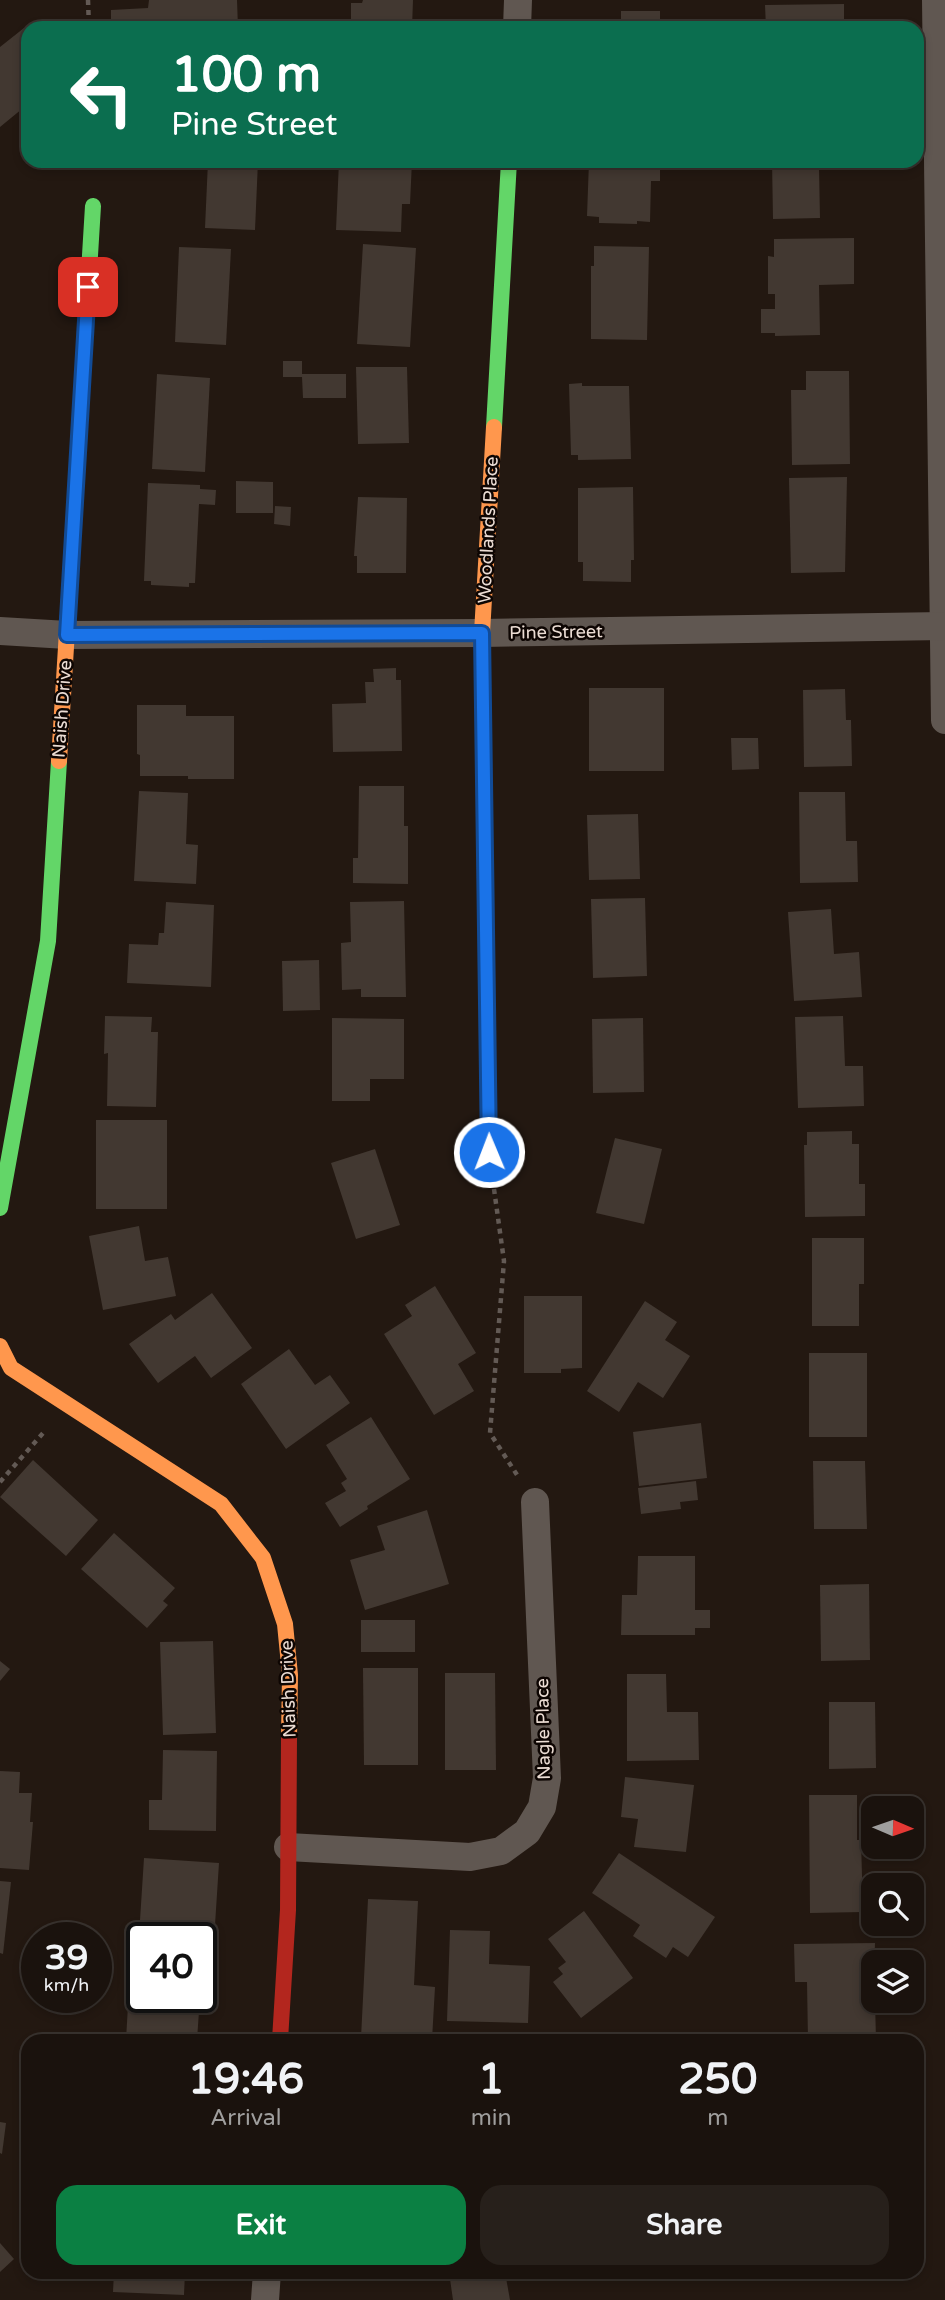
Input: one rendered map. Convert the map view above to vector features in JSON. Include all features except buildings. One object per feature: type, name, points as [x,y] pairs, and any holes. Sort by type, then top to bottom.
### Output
[{"type":"street","points":[[517,21],[518,0]]},
{"type":"street","points":[[936,0],[945,720]]},
{"type":"street","name":"Woodlands Place","points":[[489,1152],[482,633],[509,168]]},
{"type":"street","name":"Naish Drive","points":[[0,1208],[48,942],[93,206]]},
{"type":"street","name":"Pine Street","points":[[0,631],[67,635],[482,633],[944,626]]},
{"type":"street","name":"Naish Drive","points":[[0,1346],[11,1368],[221,1504],[262,1559],[285,1624],[290,1675],[288,1910],[280,2034]]},
{"type":"street","name":"Nagle Place","points":[[288,1847],[470,1857],[502,1851],[527,1832],[542,1807],[547,1778],[535,1502]]},
{"type":"street","points":[[265,2300],[266,2279]]},
{"type":"path","points":[[88,0],[89,21]]},
{"type":"path","points":[[489,1152],[504,1261],[490,1433],[535,1502]]},
{"type":"path","points":[[0,1482],[66,1406]]},
{"type":"traffic: fast","points":[[494,427],[509,168]]},
{"type":"traffic: fast","points":[[84,354],[93,206]]},
{"type":"traffic: fast","points":[[0,1208],[48,941],[59,761]]},
{"type":"traffic: slow","points":[[59,761],[84,354]]},
{"type":"traffic: slow","points":[[484,770],[482,633],[494,427]]},
{"type":"traffic: slow","points":[[0,1346],[11,1368],[221,1504],[263,1558],[285,1624],[290,1675],[289,1737]]},
{"type":"traffic: jam","points":[[484,770],[489,1152]]},
{"type":"traffic: jam","points":[[280,2034],[288,1910],[289,1737]]},
{"type":"route","points":[[88,287],[67,635],[482,633],[489,1152]]}]
